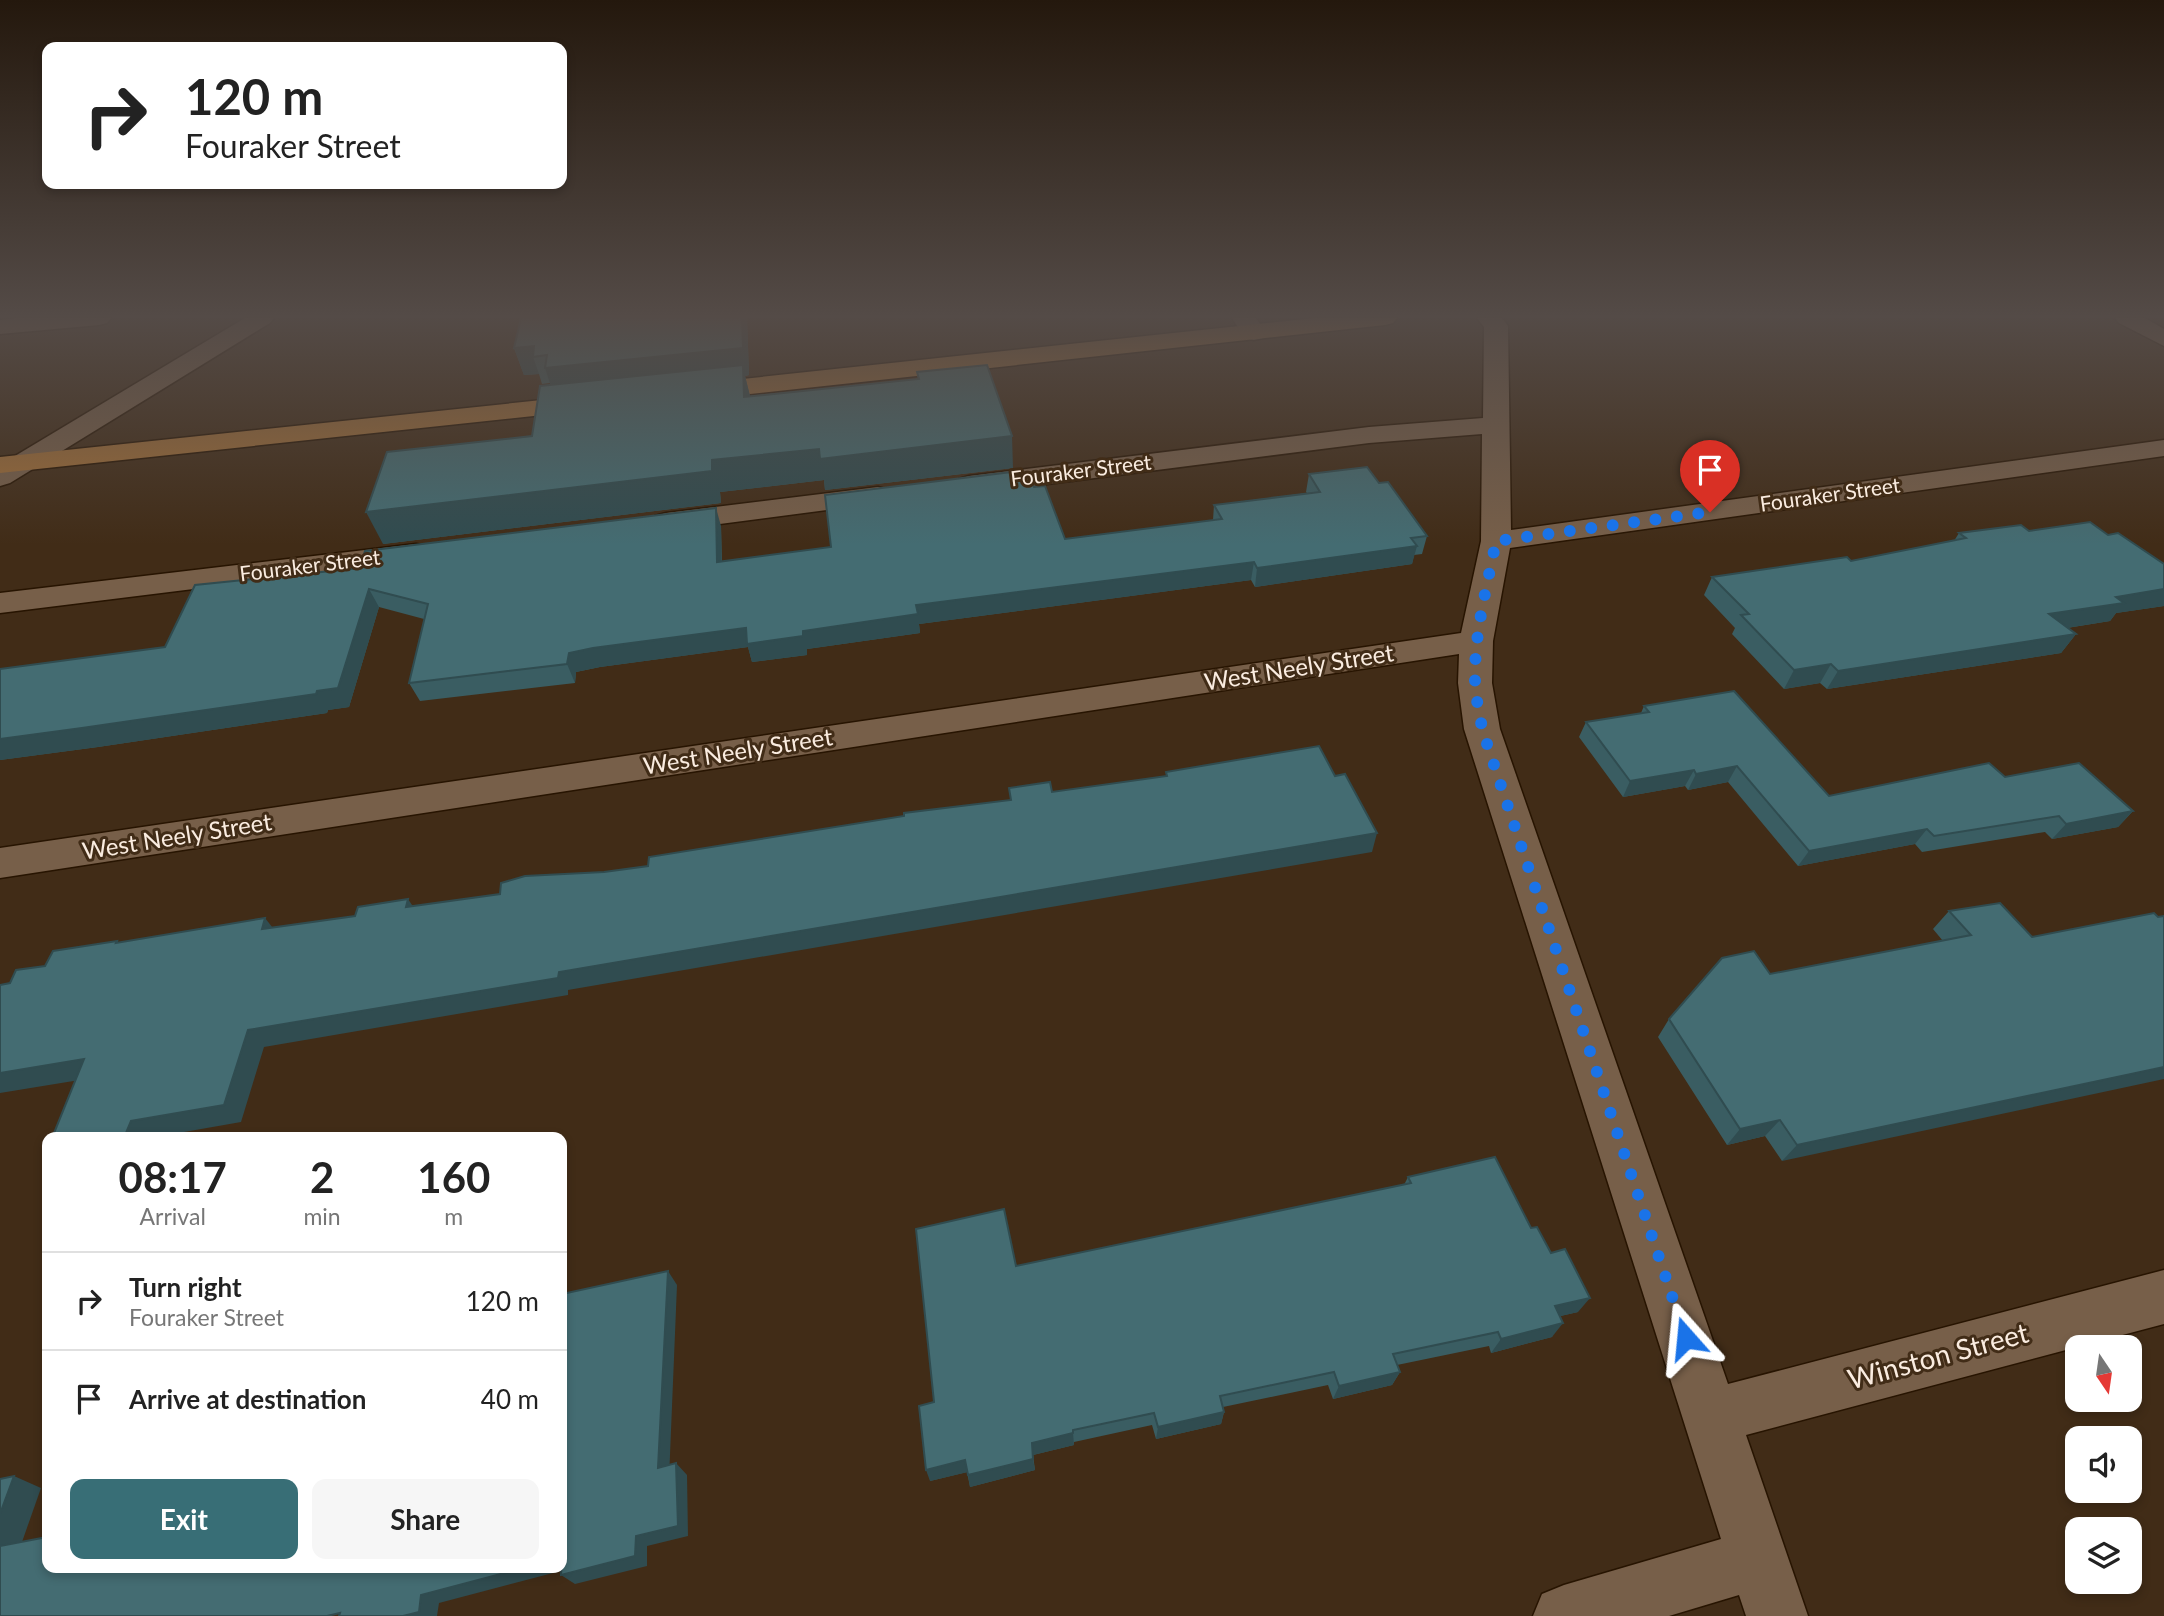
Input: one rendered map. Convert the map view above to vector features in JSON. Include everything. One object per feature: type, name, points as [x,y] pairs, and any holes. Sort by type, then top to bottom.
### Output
[{"type":"main road","points":[[667,395],[680,393]]},
{"type":"main road","points":[[8,468],[613,400]]},
{"type":"street","points":[[8,468],[134,393]]},
{"type":"street","points":[[1495,393],[1496,541],[1476,641],[1475,683],[1482,729],[1777,1616]]},
{"type":"street","name":"Fouraker Street","points":[[944,488],[1368,435],[1495,425]]},
{"type":"street","name":"Fouraker Street","points":[[1496,541],[2164,448]]},
{"type":"street","points":[[642,525],[903,493]]},
{"type":"street","name":"Fouraker Street","points":[[0,603],[439,550]]},
{"type":"street","name":"West Neely Street","points":[[0,863],[1476,641]]},
{"type":"street","name":"Winston Street","points":[[1712,1416],[2164,1297]]},
{"type":"street","points":[[1564,1616],[1758,1559]]},
{"type":"building","points":[[539,393],[744,393],[744,397],[779,393],[997,393],[1012,436],[820,459],[819,449],[712,460],[712,471],[366,512],[387,452],[532,436]]},
{"type":"building","points":[[1367,467],[1379,483],[1388,482],[1427,536],[1411,538],[1417,546],[1257,568],[1254,562],[916,605],[918,614],[803,631],[803,636],[747,644],[746,628],[593,648],[569,653],[567,664],[409,683],[428,604],[369,589],[338,688],[317,691],[316,694],[0,739],[0,669],[165,647],[195,585],[360,568],[365,551],[716,508],[717,562],[831,547],[825,495],[1019,471],[1023,483],[1032,482],[1034,487],[1045,486],[1065,539],[1222,519],[1214,505],[1320,492],[1309,474]]},
{"type":"building","points":[[2090,522],[2108,535],[2118,533],[2164,564],[2164,589],[2116,597],[2124,603],[2049,614],[2076,634],[1838,671],[1831,664],[1794,670],[1741,615],[1749,614],[1712,577],[1847,557],[1851,561],[1966,538],[1959,533],[2021,525],[2029,531]]},
{"type":"building","points":[[1734,691],[1829,796],[1989,763],[2005,777],[2079,763],[2133,811],[2066,824],[2059,816],[1934,836],[1927,829],[1809,851],[1737,766],[1696,774],[1694,770],[1630,781],[1586,722],[1649,712],[1644,706]]},
{"type":"building","points":[[1319,746],[1335,776],[1345,774],[1377,833],[559,972],[558,978],[248,1030],[224,1105],[131,1121],[126,1132],[54,1132],[84,1059],[0,1073],[0,985],[10,983],[16,970],[45,966],[53,951],[265,918],[262,929],[355,916],[358,907],[408,899],[406,907],[500,894],[501,883],[525,876],[604,872],[648,866],[649,857],[904,816],[904,813],[1011,800],[1009,788],[1050,782],[1052,792],[1167,776],[1166,772]]},
{"type":"building","points":[[2000,903],[2032,937],[2154,913],[2158,917],[2164,916],[2164,1067],[1797,1145],[1780,1120],[1740,1129],[1669,1019],[1722,958],[1754,951],[1770,974],[1971,935],[1949,911]]},
{"type":"building","points":[[1495,1157],[1531,1228],[1537,1227],[1551,1253],[1565,1249],[1590,1298],[1555,1306],[1563,1323],[1501,1339],[1498,1332],[1393,1354],[1400,1372],[1339,1386],[1334,1372],[1220,1396],[1224,1412],[1158,1427],[1154,1413],[1073,1430],[1073,1433],[1032,1443],[1033,1459],[968,1475],[965,1460],[926,1470],[919,1406],[934,1402],[916,1229],[1004,1209],[1016,1266],[1411,1183],[1408,1177]]},
{"type":"building","points":[[668,1271],[658,1468],[676,1463],[678,1526],[636,1536],[635,1556],[561,1575],[567,1573],[567,1293]]},
{"type":"building","points":[[14,1476],[0,1514],[0,1479]]},
{"type":"building","points":[[42,1538],[42,1573],[504,1573],[421,1595],[419,1612],[403,1616],[339,1616],[340,1613],[327,1616],[0,1616],[0,1546]]},
{"type":"route","points":[[1686,1338],[1482,729],[1475,683],[1476,641],[1496,541],[1710,512]]}]
